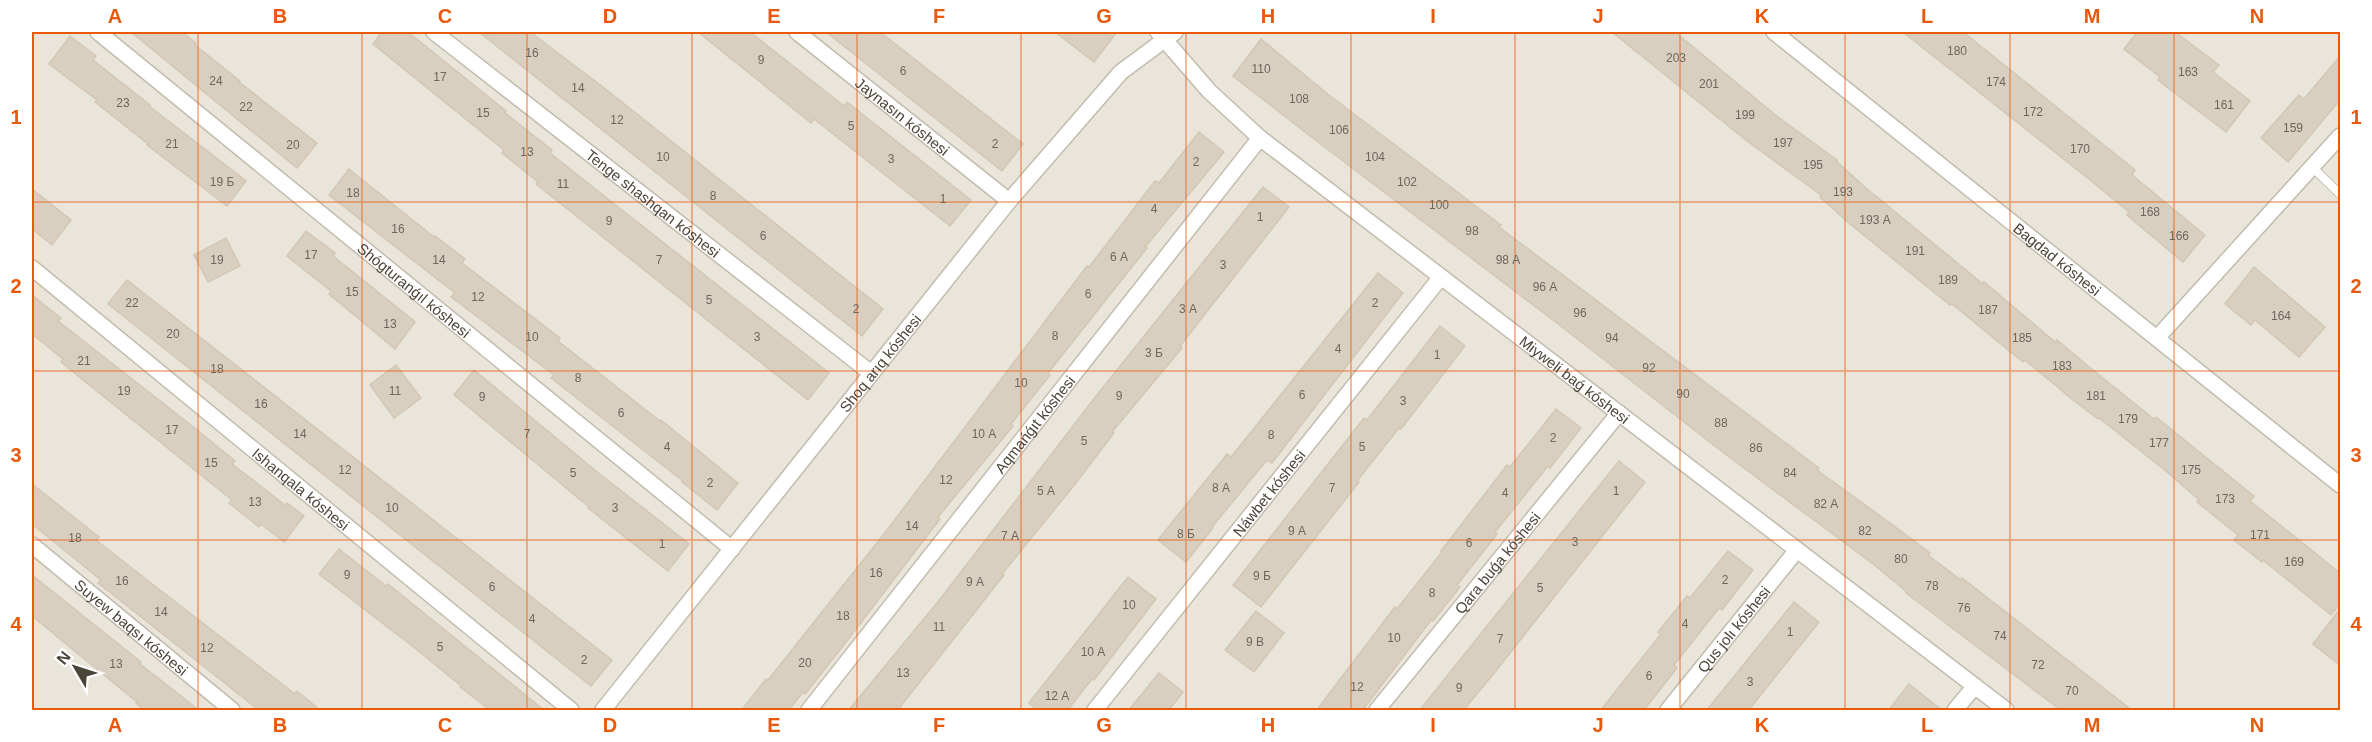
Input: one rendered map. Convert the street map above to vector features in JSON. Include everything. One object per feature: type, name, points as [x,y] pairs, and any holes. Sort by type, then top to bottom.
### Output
[{"type":"street","name":"Shógturanǵıl kóshesi","points":[[98,32],[732,549]]},
{"type":"street","name":"Tenge shashqan kóshesi","points":[[434,32],[872,374]]},
{"type":"street","name":"Jaynasın kóshesi","points":[[797,32],[1009,201]]},
{"type":"street","name":"Bagdad kóshesi","points":[[1774,32],[2340,485]]},
{"type":"street","name":"Shoq arıq kóshesi","points":[[603,711],[1009,201],[1121,72],[1166,34]]},
{"type":"street","name":"Miyweli baǵ kóshesi","points":[[1166,34],[1209,91],[1260,138],[2006,711]]},
{"type":"street","points":[[2157,338],[2340,136]]},
{"type":"street","name":"Aqmańǵıt kóshesi","points":[[808,711],[1260,138]]},
{"type":"street","name":"Ishanqala kóshesi","points":[[32,268],[570,711]]},
{"type":"street","name":"Náwbet kóshesi","points":[[1095,711],[1442,277]]},
{"type":"street","name":"Qara buǵa kóshesi","points":[[1377,711],[1619,413]]},
{"type":"street","name":"Suyew baqsı kóshesi","points":[[32,545],[232,711]]},
{"type":"street","name":"Qus jolı kóshesi","points":[[1668,711],[1797,550]]},
{"type":"street","points":[[1955,711],[1975,686]]},
{"type":"lane","points":[[2312,167],[2340,194]]},
{"type":"shaded area","points":[[32,32],[2340,32],[2340,710],[32,710]]},
{"type":"building","points":[[131,32],[182,32],[239,82],[317,143],[297,168]]},
{"type":"building","points":[[382,32],[408,32],[552,150],[550,153],[829,373],[808,400],[536,184],[538,182],[502,153],[504,150],[373,44]]},
{"type":"building","points":[[479,32],[530,32],[883,309],[862,336]]},
{"type":"building","points":[[698,32],[750,32],[844,106],[847,102],[971,200],[950,226],[814,119],[811,123]]},
{"type":"building","points":[[826,32],[880,32],[1023,144],[1002,171]]},
{"type":"building","points":[[1055,32],[1117,32],[1094,62]]},
{"type":"building","points":[[1612,32],[1675,32],[1778,117],[1837,160],[1866,188],[2055,342],[2057,340],[2254,496],[2250,501],[2340,573],[2340,604],[2331,615],[2263,560],[2262,562],[2234,540],[2238,535],[2197,502],[2199,500],[2166,471],[2025,360],[2023,362],[1952,304],[1950,305],[1850,224],[1820,197],[1821,195],[1747,141]]},
{"type":"building","points":[[1903,32],[1963,32],[2135,170],[2132,175],[2205,235],[2183,262],[2127,215],[2129,212],[2089,179]]},
{"type":"building","points":[[2137,32],[2175,32],[2219,65],[2213,72],[2250,101],[2226,132],[2158,80],[2160,77],[2124,49]]},
{"type":"building","points":[[70,36],[96,56],[93,60],[246,181],[227,206],[147,145],[95,102],[97,100],[49,64]]},
{"type":"building","points":[[1261,39],[1329,95],[1501,225],[1499,227],[1819,468],[1817,470],[1930,553],[1928,555],[1961,580],[1962,578],[2133,711],[2062,711],[1906,593],[1873,564],[1720,450],[1310,136],[1233,76]]},
{"type":"building","points":[[2340,56],[2340,100],[2288,162],[2261,138],[2299,95],[2304,99]]},
{"type":"building","points":[[1199,132],[1224,152],[1145,247],[1147,248],[1048,373],[1050,375],[1011,424],[1013,426],[938,517],[940,519],[843,646],[805,694],[803,692],[788,711],[741,711],[884,534],[1087,266],[1089,267],[1155,181],[1159,183]]},
{"type":"building","points":[[349,169],[465,259],[462,263],[560,338],[558,341],[738,483],[717,510],[551,378],[554,375],[451,297],[455,293],[329,195]]},
{"type":"building","points":[[1263,187],[1289,207],[1180,346],[1182,348],[1112,432],[1114,433],[1076,483],[1002,574],[1004,575],[897,711],[848,711],[941,598],[1093,400]]},
{"type":"building","points":[[32,189],[71,220],[52,245],[32,229]]},
{"type":"building","points":[[306,231],[335,253],[333,256],[415,322],[395,349],[329,294],[331,291],[287,256]]},
{"type":"building","points":[[226,238],[240,266],[208,282],[194,255]]},
{"type":"building","points":[[2254,267],[2325,327],[2299,357],[2255,320],[2251,325],[2225,304]]},
{"type":"building","points":[[1378,273],[1403,293],[1272,463],[1267,460],[1186,562],[1158,540],[1227,454],[1231,457]]},
{"type":"building","points":[[127,280],[612,660],[591,686],[108,304]]},
{"type":"building","points":[[32,295],[61,318],[58,321],[235,461],[232,464],[285,505],[287,503],[304,516],[284,542],[261,524],[259,527],[229,503],[232,500],[61,362],[63,359],[32,334]]},
{"type":"building","points":[[1440,326],[1465,346],[1401,429],[1399,428],[1357,481],[1359,482],[1261,607],[1233,585],[1364,418],[1367,420]]},
{"type":"building","points":[[396,365],[421,398],[394,418],[370,385]]},
{"type":"building","points":[[474,370],[689,544],[668,571],[588,508],[454,395]]},
{"type":"building","points":[[1556,409],[1581,428],[1495,532],[1497,534],[1457,585],[1460,587],[1433,621],[1431,620],[1362,711],[1316,711],[1395,607],[1397,609],[1442,552],[1507,465],[1510,467]]},
{"type":"building","points":[[1619,461],[1645,482],[1495,672],[1463,711],[1419,711]]},
{"type":"building","points":[[32,484],[99,537],[96,540],[295,694],[297,691],[321,711],[260,711],[98,583],[101,580],[32,524]]},
{"type":"building","points":[[339,549],[386,586],[388,584],[545,711],[490,710],[460,687],[416,649],[319,574]]},
{"type":"building","points":[[1728,551],[1753,570],[1722,610],[1719,608],[1674,665],[1677,668],[1643,711],[1600,711],[1661,634],[1658,632],[1687,596],[1690,598]]},
{"type":"building","points":[[32,575],[200,711],[145,711],[32,616]]},
{"type":"building","points":[[1128,577],[1156,599],[1094,680],[1092,679],[1067,711],[1038,711],[1029,703]]},
{"type":"building","points":[[1794,602],[1819,622],[1748,711],[1706,711]]},
{"type":"building","points":[[2340,609],[2340,665],[2313,644]]},
{"type":"building","points":[[1256,611],[1284,633],[1254,672],[1225,650]]},
{"type":"building","points":[[1159,673],[1183,692],[1168,711],[1128,711]]},
{"type":"building","points":[[1909,684],[1943,711],[1888,711]]}]
